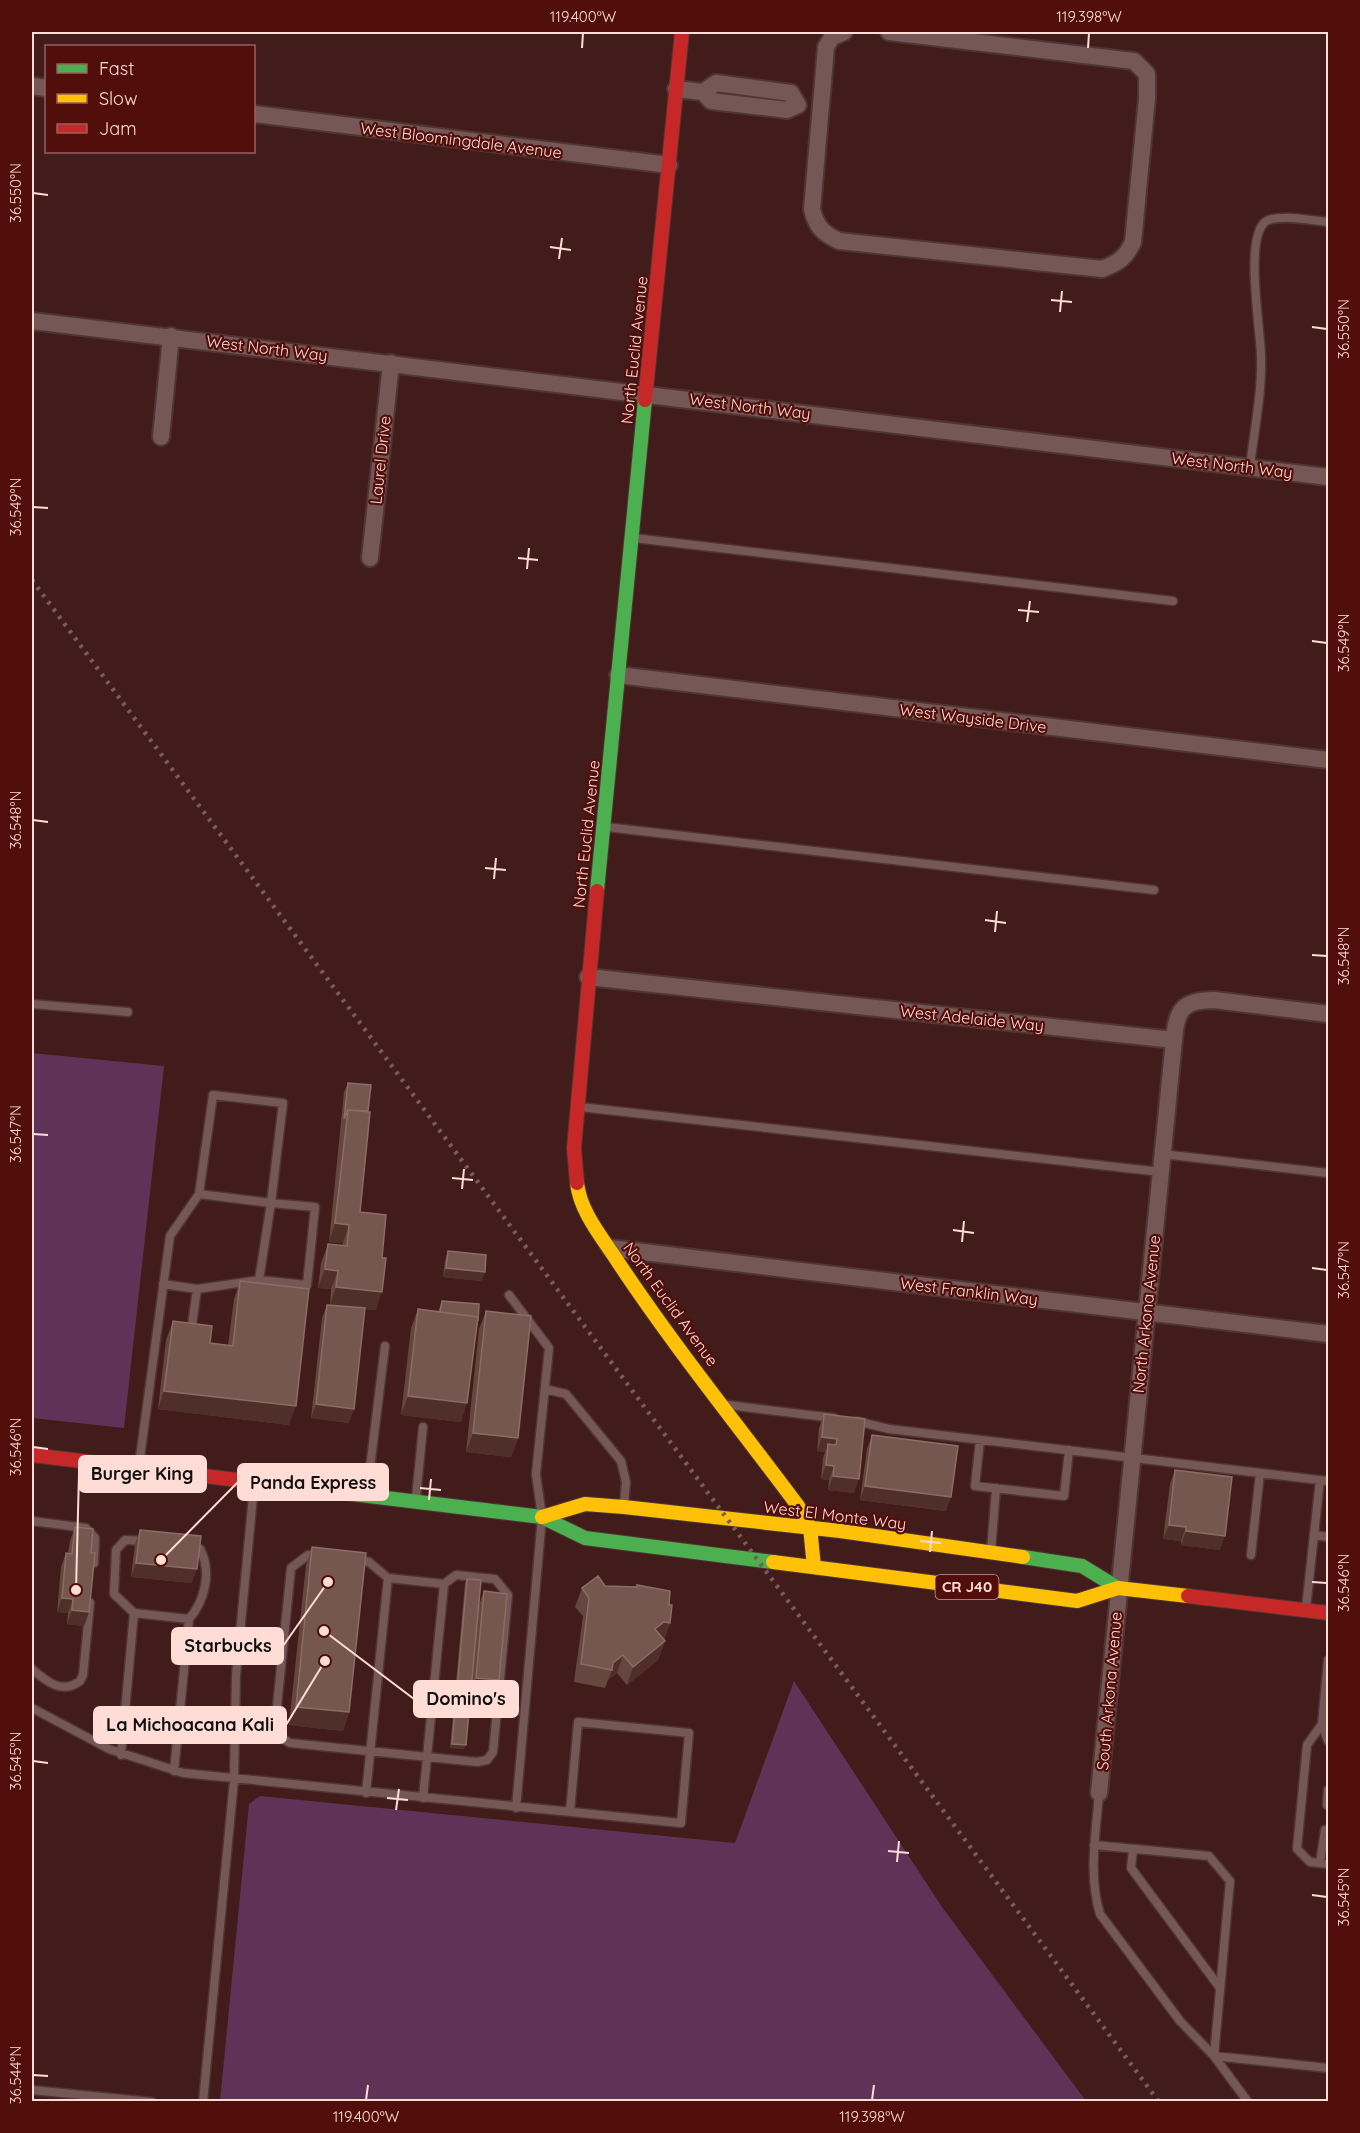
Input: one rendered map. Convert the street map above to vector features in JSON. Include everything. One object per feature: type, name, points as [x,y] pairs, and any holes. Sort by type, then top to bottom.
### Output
[{"type":"main road","name":"North Euclid Avenue","points":[[682,32],[588,977],[574,1148],[578,1194],[585,1211],[638,1292],[793,1498],[810,1527],[814,1567]]},
{"type":"main road","name":"West El Monte Way","points":[[32,1455],[542,1517],[585,1538],[1077,1601],[1118,1588]]},
{"type":"main road","name":"West El Monte Way","points":[[542,1517],[585,1504],[810,1527],[1082,1566],[1118,1588],[1329,1613]]},
{"type":"street","points":[[844,32],[832,37],[826,48],[812,209],[814,221],[824,234],[839,241],[1102,269],[1116,264],[1127,255],[1133,242],[1147,98],[1147,74],[1134,61],[889,32]]},
{"type":"street","points":[[676,89],[703,92],[711,101],[787,110],[798,105],[821,106]]},
{"type":"street","name":"West Bloomingdale Avenue","points":[[255,114],[669,165]]},
{"type":"street","name":"West North Way","points":[[32,321],[646,393],[1329,477]]},
{"type":"street","points":[[162,437],[171,336]]},
{"type":"street","name":"Laurel Drive","points":[[370,558],[391,363]]},
{"type":"street","name":"West Wayside Drive","points":[[618,675],[1329,760]]},
{"type":"street","name":"West Adelaide Way","points":[[588,977],[1174,1040]]},
{"type":"street","points":[[1174,1040],[1175,1019],[1195,1000],[1214,1000],[1329,1014]]},
{"type":"street","name":"North Arkona Avenue","points":[[1118,1588],[1174,1040]]},
{"type":"street","name":"West Franklin Way","points":[[610,1248],[1329,1334]]},
{"type":"street","name":"South Arkona Avenue","points":[[1099,1793],[1118,1588]]},
{"type":"lane","points":[[1250,467],[1261,357],[1254,278],[1258,235],[1266,222],[1276,218],[1329,222]]},
{"type":"lane","points":[[632,538],[1173,601]]},
{"type":"lane","points":[[603,827],[1154,890]]},
{"type":"lane","points":[[32,1004],[128,1012]]},
{"type":"lane","points":[[139,1468],[170,1236],[199,1194],[213,1095],[283,1103],[259,1280]]},
{"type":"lane","points":[[577,1107],[1161,1172]]},
{"type":"lane","points":[[1162,1154],[1329,1173]]},
{"type":"lane","points":[[163,1284],[197,1289],[259,1280],[307,1285],[315,1207],[199,1194]]},
{"type":"lane","points":[[191,1333],[197,1289]]},
{"type":"lane","points":[[509,1295],[549,1348],[536,1474],[542,1517],[516,1808]]},
{"type":"lane","points":[[366,1496],[385,1346]]},
{"type":"lane","points":[[545,1389],[566,1394],[621,1461],[626,1482],[624,1507]]},
{"type":"lane","points":[[724,1404],[980,1440],[1324,1480],[1314,1535],[1306,1611]]},
{"type":"lane","points":[[415,1502],[423,1427]]},
{"type":"lane","points":[[980,1440],[975,1486],[1064,1496],[1069,1450]]},
{"type":"lane","points":[[1251,1555],[1260,1473]]},
{"type":"lane","points":[[203,2102],[234,1780],[236,1675],[254,1482]]},
{"type":"lane","points":[[990,1553],[996,1488]]},
{"type":"lane","points":[[32,1521],[86,1528],[95,1538],[93,1568]]},
{"type":"lane","points":[[1314,1535],[1329,1537]]},
{"type":"lane","points":[[161,1542],[130,1539],[118,1546],[114,1594],[134,1613],[189,1619]]},
{"type":"lane","points":[[174,1771],[189,1619],[201,1603],[206,1563],[200,1549],[182,1545]]},
{"type":"lane","points":[[333,1557],[308,1555],[291,1568],[275,1726],[280,1737],[290,1743],[483,1762],[493,1752],[508,1595],[495,1579],[456,1575],[444,1584],[388,1578],[369,1562],[342,1558]]},
{"type":"lane","points":[[366,1792],[388,1578]]},
{"type":"lane","points":[[423,1798],[444,1584]]},
{"type":"lane","points":[[32,1670],[53,1685],[61,1687],[80,1681],[83,1675],[91,1592]]},
{"type":"lane","points":[[121,1755],[134,1613]]},
{"type":"lane","points":[[1325,1830],[1324,1863],[1310,1862],[1297,1849],[1306,1745],[1322,1724],[1329,1660]]},
{"type":"lane","points":[[32,1708],[82,1737],[121,1755],[174,1771],[234,1780],[681,1823],[689,1733],[578,1722],[570,1812]]},
{"type":"lane","points":[[125,1712],[180,1718]]},
{"type":"lane","points":[[1322,1724],[1329,1741]]},
{"type":"lane","points":[[1327,1805],[1329,1790]]},
{"type":"lane","points":[[1099,1793],[1094,1845],[1094,1894],[1100,1914],[1180,2021],[1214,2056],[1248,2102]]},
{"type":"lane","points":[[1094,1845],[1209,1856],[1230,1881],[1214,2056]]},
{"type":"lane","points":[[1133,1849],[1131,1868],[1220,1988]]},
{"type":"lane","points":[[1214,2056],[1329,2068]]},
{"type":"lane","points":[[32,2090],[99,2099],[152,2102]]},
{"type":"lane","points":[[45,2102],[46,2091]]},
{"type":"shaded area","points":[[32,1053],[164,1066],[124,1428],[32,1418]]},
{"type":"shaded area","points":[[794,1681],[942,1907],[1086,2101],[220,2101],[249,1804],[260,1796],[735,1843]]},
{"type":"building","points":[[348,1083],[371,1085],[368,1111],[348,1110],[344,1119]]},
{"type":"building","points":[[348,1110],[370,1112],[360,1212],[386,1215],[382,1258],[386,1258],[382,1292],[336,1287],[338,1271],[325,1269],[328,1244],[347,1246],[349,1225],[335,1223]]},
{"type":"building","points":[[448,1251],[486,1255],[485,1272],[446,1268]]},
{"type":"building","points":[[240,1281],[309,1289],[296,1406],[164,1391],[173,1321],[212,1326],[210,1343],[233,1346]]},
{"type":"building","points":[[442,1301],[479,1304],[478,1321],[478,1317],[440,1312]]},
{"type":"building","points":[[327,1305],[365,1308],[354,1409],[316,1404]]},
{"type":"building","points":[[418,1309],[478,1317],[467,1403],[408,1396]]},
{"type":"building","points":[[486,1311],[531,1316],[518,1438],[473,1433]]},
{"type":"building","points":[[824,1414],[865,1419],[859,1479],[833,1476],[834,1466],[826,1465],[828,1444],[836,1445],[837,1439],[822,1437]]},
{"type":"building","points":[[872,1435],[958,1446],[951,1497],[865,1486]]},
{"type":"building","points":[[1175,1470],[1232,1477],[1225,1536],[1186,1531],[1186,1527],[1169,1525]]},
{"type":"building","points":[[75,1527],[93,1529],[91,1553],[95,1553],[89,1612],[72,1610],[73,1599],[62,1598],[66,1553],[72,1554]]},
{"type":"building","points":[[140,1530],[201,1536],[197,1569],[136,1563]]},
{"type":"building","points":[[312,1547],[366,1553],[349,1712],[296,1707]]},
{"type":"building","points":[[598,1576],[605,1586],[637,1587],[637,1585],[670,1591],[669,1605],[672,1605],[670,1623],[664,1622],[655,1629],[665,1641],[633,1667],[623,1655],[613,1663],[612,1670],[581,1664],[589,1598],[582,1588]]},
{"type":"building","points":[[467,1579],[481,1580],[466,1745],[452,1744]]},
{"type":"building","points":[[484,1591],[507,1594],[499,1680],[476,1678]]},
{"type":"railway","points":[[32,580],[1159,2102]]},
{"type":"traffic: fast","points":[[597,891],[645,400]]},
{"type":"traffic: fast","points":[[262,1483],[542,1517],[585,1538],[773,1562]]},
{"type":"traffic: fast","points":[[1023,1557],[1082,1566],[1118,1588]]},
{"type":"traffic: slow","points":[[577,1183],[582,1203],[592,1223],[637,1291],[798,1506],[810,1527],[814,1567]]},
{"type":"traffic: slow","points":[[542,1517],[585,1504],[624,1507],[840,1531],[1023,1557]]},
{"type":"traffic: slow","points":[[773,1562],[1077,1601],[1118,1588],[1188,1596]]},
{"type":"traffic: jam","points":[[645,400],[682,32]]},
{"type":"traffic: jam","points":[[577,1183],[574,1148],[597,891]]},
{"type":"traffic: jam","points":[[32,1455],[262,1483]]},
{"type":"traffic: jam","points":[[1188,1596],[1328,1613]]},
{"type":"place","name":"Panda Express","points":[[161,1560]]},
{"type":"place","name":"Starbucks","points":[[328,1582]]},
{"type":"place","name":"Burger King","points":[[76,1590]]},
{"type":"place","name":"Domino's","points":[[324,1631]]},
{"type":"place","name":"La Michoacana Kali","points":[[325,1661]]}]
